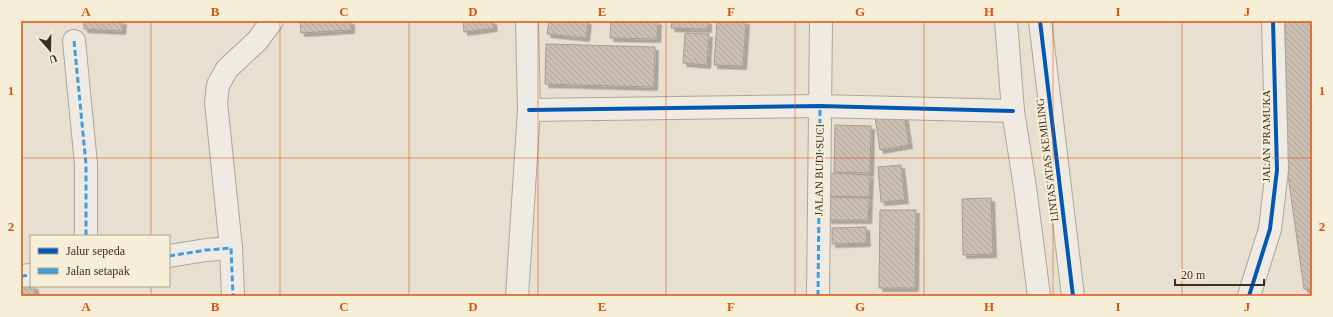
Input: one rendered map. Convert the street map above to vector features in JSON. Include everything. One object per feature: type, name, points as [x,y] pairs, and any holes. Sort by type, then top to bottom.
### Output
[{"type":"street","points":[[233,296],[231,248],[216,102],[218,85],[227,68],[257,41],[272,21]]},
{"type":"street","points":[[517,296],[529,110],[527,21]]},
{"type":"street","name":"JALAN BUDI SUCI","points":[[818,296],[821,21]]},
{"type":"street","points":[[1006,21],[1013,111],[1025,187],[1039,296]]},
{"type":"street","name":"LINTAS ATAS KEMILING","points":[[1040,21],[1073,296]]},
{"type":"street","name":"JALAN PRAMUKA","points":[[1249,296],[1270,229],[1277,170],[1273,21]]},
{"type":"street","points":[[74,42],[86,164],[86,235]]},
{"type":"street","points":[[529,110],[820,106],[1013,111]]},
{"type":"street","points":[[170,256],[206,250],[231,248]]},
{"type":"building","points":[[84,21],[123,21],[122,31],[84,29]]},
{"type":"building","points":[[300,21],[351,21],[351,30],[301,33]]},
{"type":"building","points":[[463,21],[493,21],[494,28],[464,32]]},
{"type":"building","points":[[549,21],[588,21],[586,38],[547,34]]},
{"type":"building","points":[[611,21],[658,21],[657,39],[610,38]]},
{"type":"building","points":[[672,21],[708,21],[708,29],[671,28]]},
{"type":"building","points":[[717,21],[746,21],[743,66],[714,65]]},
{"type":"building","points":[[1285,21],[1312,21],[1312,290],[1304,289],[1287,168]]},
{"type":"building","points":[[685,33],[709,34],[707,65],[683,63]]},
{"type":"building","points":[[546,44],[655,47],[654,87],[545,84]]},
{"type":"building","points":[[904,113],[909,145],[880,150],[875,117]]},
{"type":"building","points":[[835,125],[871,126],[870,173],[834,172]]},
{"type":"building","points":[[901,165],[905,200],[881,202],[878,167]]},
{"type":"building","points":[[830,173],[870,175],[869,197],[828,196]]},
{"type":"building","points":[[828,197],[869,198],[868,220],[828,220]]},
{"type":"building","points":[[991,198],[993,254],[963,255],[962,199]]},
{"type":"building","points":[[880,210],[916,210],[915,288],[879,288]]},
{"type":"building","points":[[866,227],[867,243],[832,244],[832,228]]},
{"type":"building","points":[[21,280],[30,285],[30,287],[35,287],[35,296],[21,296]]},
{"type":"marked path","points":[[74,41],[86,164],[86,235]]},
{"type":"marked path","points":[[818,296],[820,106]]},
{"type":"marked path","points":[[170,256],[206,250],[231,248],[233,296]]},
{"type":"marked path","points":[[21,276],[30,275]]},
{"type":"cycle path","points":[[1040,21],[1073,296]]},
{"type":"cycle path","points":[[1249,296],[1270,229],[1277,170],[1273,21]]},
{"type":"cycle path","points":[[529,110],[820,106],[1013,111]]}]
